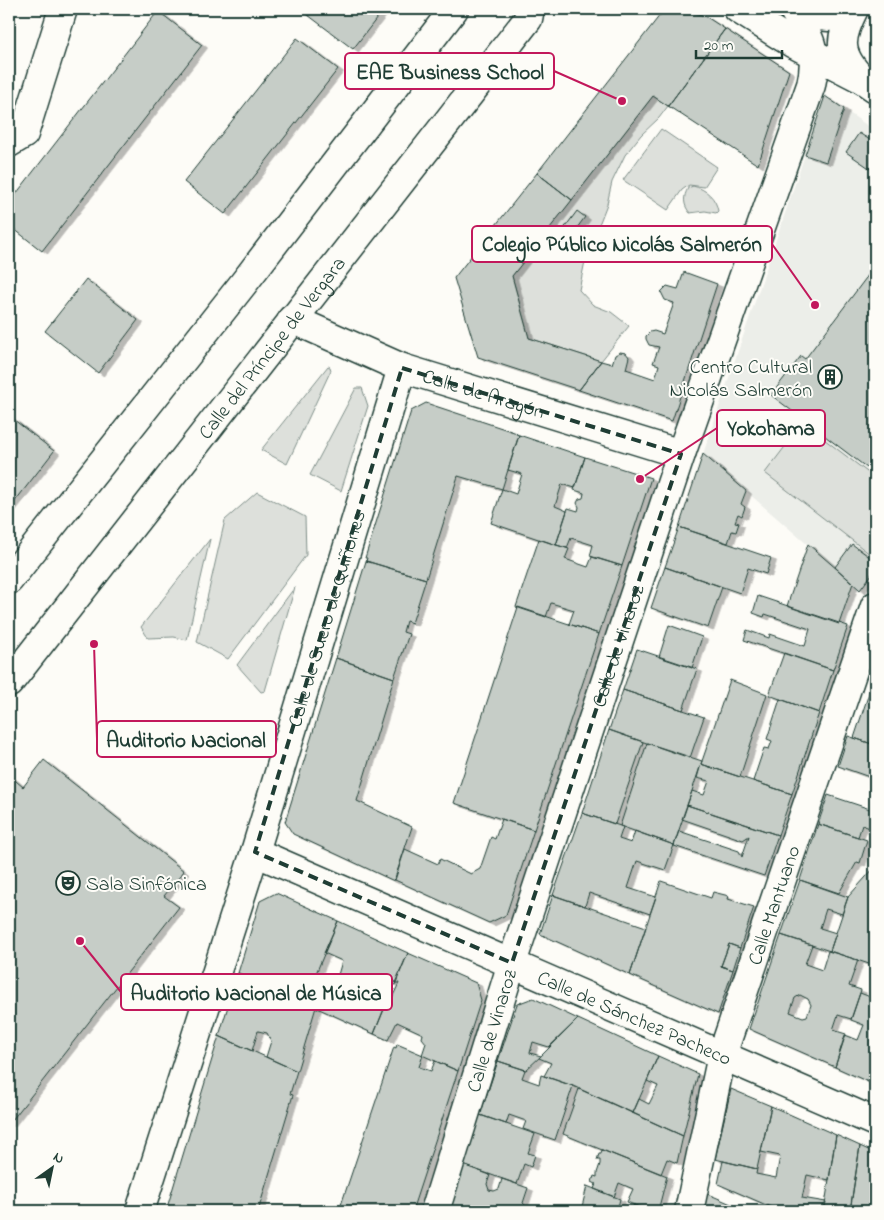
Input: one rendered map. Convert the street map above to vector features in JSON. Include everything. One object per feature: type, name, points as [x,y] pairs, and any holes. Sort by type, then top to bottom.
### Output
[{"type":"street","points":[[9,143],[24,134],[63,9]]},
{"type":"street","points":[[9,580],[242,284],[454,9]]},
{"type":"street","name":"Calle del Príncipe de Vergara","points":[[9,683],[528,18],[530,9]]},
{"type":"street","points":[[738,9],[814,55],[869,83]]},
{"type":"street","points":[[793,9],[810,38],[814,55]]},
{"type":"street","points":[[806,9],[816,15],[829,18],[854,9]]},
{"type":"street","points":[[854,9],[842,40],[842,48],[847,61],[869,83]]},
{"type":"street","name":"Calle de Vinaroz","points":[[434,1211],[512,963],[681,454],[811,85],[814,55]]},
{"type":"street","name":"Calle de Aragón","points":[[292,319],[402,368],[681,454]]},
{"type":"street","name":"Calle de Suero de Quiñones","points":[[140,1211],[255,852],[402,368]]},
{"type":"street","name":"Calle Mantuano","points":[[688,1211],[722,1055],[875,606]]},
{"type":"street","name":"Calle de Sánchez Pacheco","points":[[255,852],[875,1122]]},
{"type":"highlighted area","points":[[402,368],[681,454],[512,963],[255,852]]},
{"type":"shaded area","points":[[653,96],[668,106],[625,155],[612,182],[607,204],[600,222],[590,237],[579,290],[593,305],[611,312],[629,326],[601,361],[529,338],[512,276]]},
{"type":"shaded area","points":[[825,96],[875,131],[875,570],[860,590],[703,454]]},
{"type":"shaded area","points":[[661,129],[717,167],[704,187],[689,185],[682,190],[668,210],[623,180]]},
{"type":"shaded area","points":[[693,186],[702,189],[713,198],[718,211],[716,213],[705,211],[690,213],[685,204],[685,195],[688,188]]},
{"type":"shaded area","points":[[328,366],[331,370],[287,464],[261,450]]},
{"type":"shaded area","points":[[356,388],[362,388],[368,406],[341,491],[310,475]]},
{"type":"shaded area","points":[[803,423],[875,478],[875,558],[765,473]]},
{"type":"shaded area","points":[[257,492],[305,517],[306,555],[228,659],[197,642],[225,520]]},
{"type":"shaded area","points":[[210,539],[187,640],[174,637],[148,638],[141,627]]},
{"type":"shaded area","points":[[295,587],[265,691],[261,692],[237,665]]},
{"type":"building","points":[[300,9],[384,9],[353,49]]},
{"type":"building","points":[[664,10],[689,11],[705,16],[725,29],[668,106],[653,96],[572,200],[537,173]]},
{"type":"building","points":[[158,11],[202,45],[42,251],[9,225],[9,203]]},
{"type":"building","points":[[725,29],[789,71],[758,165],[668,106]]},
{"type":"building","points":[[297,38],[338,69],[225,214],[184,182]]},
{"type":"building","points":[[825,96],[844,109],[826,162],[805,155]]},
{"type":"building","points":[[875,132],[875,172],[846,152],[859,133],[870,140]]},
{"type":"building","points":[[537,173],[572,200],[512,276],[529,338],[601,361],[579,390],[478,357],[454,278]]},
{"type":"building","points":[[577,211],[585,217],[571,236],[563,230]]},
{"type":"building","name":"Centro Cultural Nicolás Salmerón","points":[[875,266],[875,474],[771,395],[801,356],[805,359]]},
{"type":"building","points":[[684,272],[717,284],[672,421],[579,390],[601,361],[612,364],[615,355],[620,352],[626,353],[629,357],[626,369],[655,379],[659,365],[653,363],[659,347],[649,345],[646,336],[654,331],[663,334],[674,303],[665,300],[661,292],[667,286],[678,289]]},
{"type":"building","points":[[86,279],[138,320],[98,373],[45,331]]},
{"type":"building","points":[[426,403],[519,435],[502,489],[458,476],[426,579],[366,561],[367,558],[365,558],[411,411]]},
{"type":"building","points":[[9,416],[54,451],[9,509]]},
{"type":"building","points":[[519,435],[585,457],[575,488],[562,484],[555,506],[567,511],[556,545],[491,523],[502,489],[516,494],[522,474],[508,470]]},
{"type":"building","points":[[703,454],[746,491],[741,504],[745,507],[742,516],[738,514],[735,522],[739,523],[736,532],[732,531],[728,543],[679,527]]},
{"type":"building","points":[[585,457],[651,478],[622,566],[590,556],[593,545],[571,538],[567,548],[556,545],[568,508],[578,511],[577,503],[579,499],[583,498],[584,493],[574,490]]},
{"type":"building","points":[[679,527],[771,558],[766,574],[748,568],[740,593],[665,567]]},
{"type":"building","points":[[539,539],[569,549],[565,559],[588,567],[592,557],[622,566],[599,634],[569,624],[574,610],[551,603],[546,617],[516,607]]},
{"type":"building","points":[[808,544],[853,583],[839,624],[787,606]]},
{"type":"building","points":[[852,544],[875,561],[875,570],[860,590],[835,567]]},
{"type":"building","points":[[366,561],[426,579],[412,623],[406,621],[403,632],[409,634],[394,678],[336,658]]},
{"type":"building","points":[[665,567],[722,587],[708,628],[651,608]]},
{"type":"building","points":[[758,596],[848,626],[833,670],[744,640],[747,630],[769,638],[770,634],[805,646],[810,629],[765,614],[764,617],[753,613]]},
{"type":"building","points":[[518,607],[599,634],[534,830],[454,803]]},
{"type":"building","points":[[669,625],[702,637],[692,668],[659,657]]},
{"type":"building","points":[[637,649],[697,669],[683,710],[623,690]]},
{"type":"building","points":[[784,653],[833,670],[819,713],[769,695]]},
{"type":"building","points":[[336,658],[394,678],[357,801],[412,827],[394,881],[293,834],[285,822]]},
{"type":"building","points":[[875,675],[875,745],[854,738]]},
{"type":"building","points":[[730,680],[767,694],[740,777],[701,764]]},
{"type":"building","points":[[623,690],[704,717],[690,758],[609,730]]},
{"type":"building","points":[[780,699],[819,713],[792,794],[753,781],[764,748],[769,749],[772,741],[767,739]]},
{"type":"building","points":[[609,730],[643,742],[615,824],[582,813]]},
{"type":"building","points":[[848,736],[875,745],[875,779],[838,766]]},
{"type":"building","points":[[647,743],[702,761],[674,845],[620,826]]},
{"type":"building","points":[[44,760],[184,871],[164,896],[179,907],[9,1124],[9,777],[23,787]]},
{"type":"building","points":[[701,764],[792,794],[778,835],[687,805],[692,791],[704,795],[709,781],[697,778]]},
{"type":"building","points":[[828,795],[873,810],[875,804],[875,830],[862,825],[858,837],[818,824]]},
{"type":"building","points":[[687,805],[778,835],[764,876],[674,846],[679,831],[739,851],[742,857],[749,836],[743,840],[682,819]]},
{"type":"building","points":[[582,813],[623,827],[619,839],[631,843],[635,831],[674,845],[665,870],[637,861],[628,888],[656,897],[650,914],[589,893],[585,906],[553,895]]},
{"type":"building","points":[[502,819],[534,830],[506,915],[489,923],[395,880],[405,849],[438,864],[440,859],[471,874],[480,869],[491,837],[495,839]]},
{"type":"building","points":[[818,824],[867,840],[860,863],[857,862],[839,893],[800,880]]},
{"type":"building","points":[[875,867],[875,966],[830,951],[848,897]]},
{"type":"building","points":[[800,880],[848,897],[842,914],[826,909],[820,928],[836,933],[830,951],[781,935]]},
{"type":"building","points":[[661,881],[711,898],[713,892],[729,896],[728,899],[754,907],[740,948],[729,944],[721,966],[733,970],[718,1014],[630,975]]},
{"type":"building","points":[[276,893],[338,921],[304,1002],[238,973],[260,901]]},
{"type":"building","points":[[553,895],[646,927],[630,975],[540,934]]},
{"type":"building","points":[[338,921],[408,953],[395,985],[375,975],[366,995],[386,1004],[374,1034],[304,1002],[316,972],[336,982],[342,961],[324,953]]},
{"type":"building","points":[[781,935],[812,945],[805,964],[822,970],[828,951],[858,960],[849,986],[861,990],[851,1019],[838,1015],[833,1030],[846,1034],[835,1067],[749,1029]],"holes":[[[800,995],[808,999],[811,1005],[807,1016],[803,1017],[790,1012],[795,998]]]},
{"type":"building","points":[[729,944],[740,948],[733,970],[721,966]]},
{"type":"building","points":[[408,953],[476,983],[481,1000],[458,1071],[422,1055],[426,1043],[422,1038],[423,1034],[397,1022],[388,1040],[374,1034],[389,997],[392,998],[399,983],[395,983]]},
{"type":"building","points":[[238,973],[263,983],[260,1000],[263,1007],[272,1009],[276,990],[316,1007],[297,1071],[266,1057],[271,1041],[267,1033],[258,1031],[252,1051],[219,1036]]},
{"type":"building","points":[[860,993],[873,998],[875,993],[875,1085],[835,1067],[845,1035],[858,1040],[864,1025],[851,1020]]},
{"type":"building","points":[[533,998],[578,1019],[549,1047],[533,1042],[530,1053],[541,1056],[526,1070],[498,1061],[517,1004]]},
{"type":"building","points":[[578,1019],[658,1056],[633,1113],[573,1086],[544,1076],[551,1063],[539,1058]]},
{"type":"building","points":[[219,1036],[297,1071],[290,1094],[293,1095],[259,1208],[269,1211],[166,1211]]},
{"type":"building","points":[[397,1044],[423,1055],[419,1067],[431,1071],[435,1061],[458,1071],[412,1211],[339,1211],[394,1047],[396,1048]]},
{"type":"building","points":[[658,1056],[698,1074],[683,1136],[633,1113],[639,1099],[649,1104],[658,1086],[647,1081]]},
{"type":"building","points":[[498,1061],[525,1070],[522,1078],[539,1084],[541,1075],[573,1086],[555,1140],[523,1129],[526,1121],[509,1115],[506,1124],[480,1115]]},
{"type":"building","points":[[579,1089],[683,1136],[677,1163],[667,1159],[661,1174],[563,1134]]},
{"type":"building","points":[[731,1089],[771,1106],[757,1169],[715,1159]]},
{"type":"building","points":[[771,1106],[836,1135],[829,1180],[807,1175],[802,1198],[826,1202],[824,1211],[780,1211],[718,1184],[723,1161],[757,1169],[756,1174],[776,1178],[780,1156],[761,1152]]},
{"type":"building","points":[[480,1115],[535,1134],[528,1153],[535,1155],[531,1167],[524,1164],[517,1184],[463,1165]]},
{"type":"building","points":[[836,1135],[860,1146],[850,1211],[824,1211]]},
{"type":"building","points":[[860,1146],[875,1153],[875,1211],[850,1211]]},
{"type":"building","points":[[602,1150],[667,1176],[658,1211],[649,1211],[627,1202],[633,1189],[619,1183],[614,1197],[594,1189],[596,1184],[592,1182],[594,1176],[597,1177],[600,1160],[597,1160]]},
{"type":"building","points":[[463,1165],[490,1175],[487,1184],[489,1190],[499,1189],[502,1179],[528,1188],[523,1203],[526,1206],[525,1211],[447,1211]]},
{"type":"building","points":[[587,1186],[620,1199],[617,1211],[581,1211]]},
{"type":"building","points":[[707,1194],[715,1197],[747,1211],[703,1211]]},
{"type":"building","points":[[634,1205],[649,1211],[632,1211]]},
{"type":"place","name":"EAE Business School","points":[[622,101]]},
{"type":"place","name":"Colegio Público Nicolás Salmerón","points":[[815,305]]},
{"type":"place","name":"Centro Cultural Nicolás Salmerón","points":[[830,377]]},
{"type":"place","name":"Yokohama","points":[[640,479]]},
{"type":"place","name":"Auditorio Nacional","points":[[94,644]]},
{"type":"place","name":"Sala Sinfónica","points":[[68,883]]},
{"type":"place","name":"Auditorio Nacional de Música","points":[[80,941]]}]
